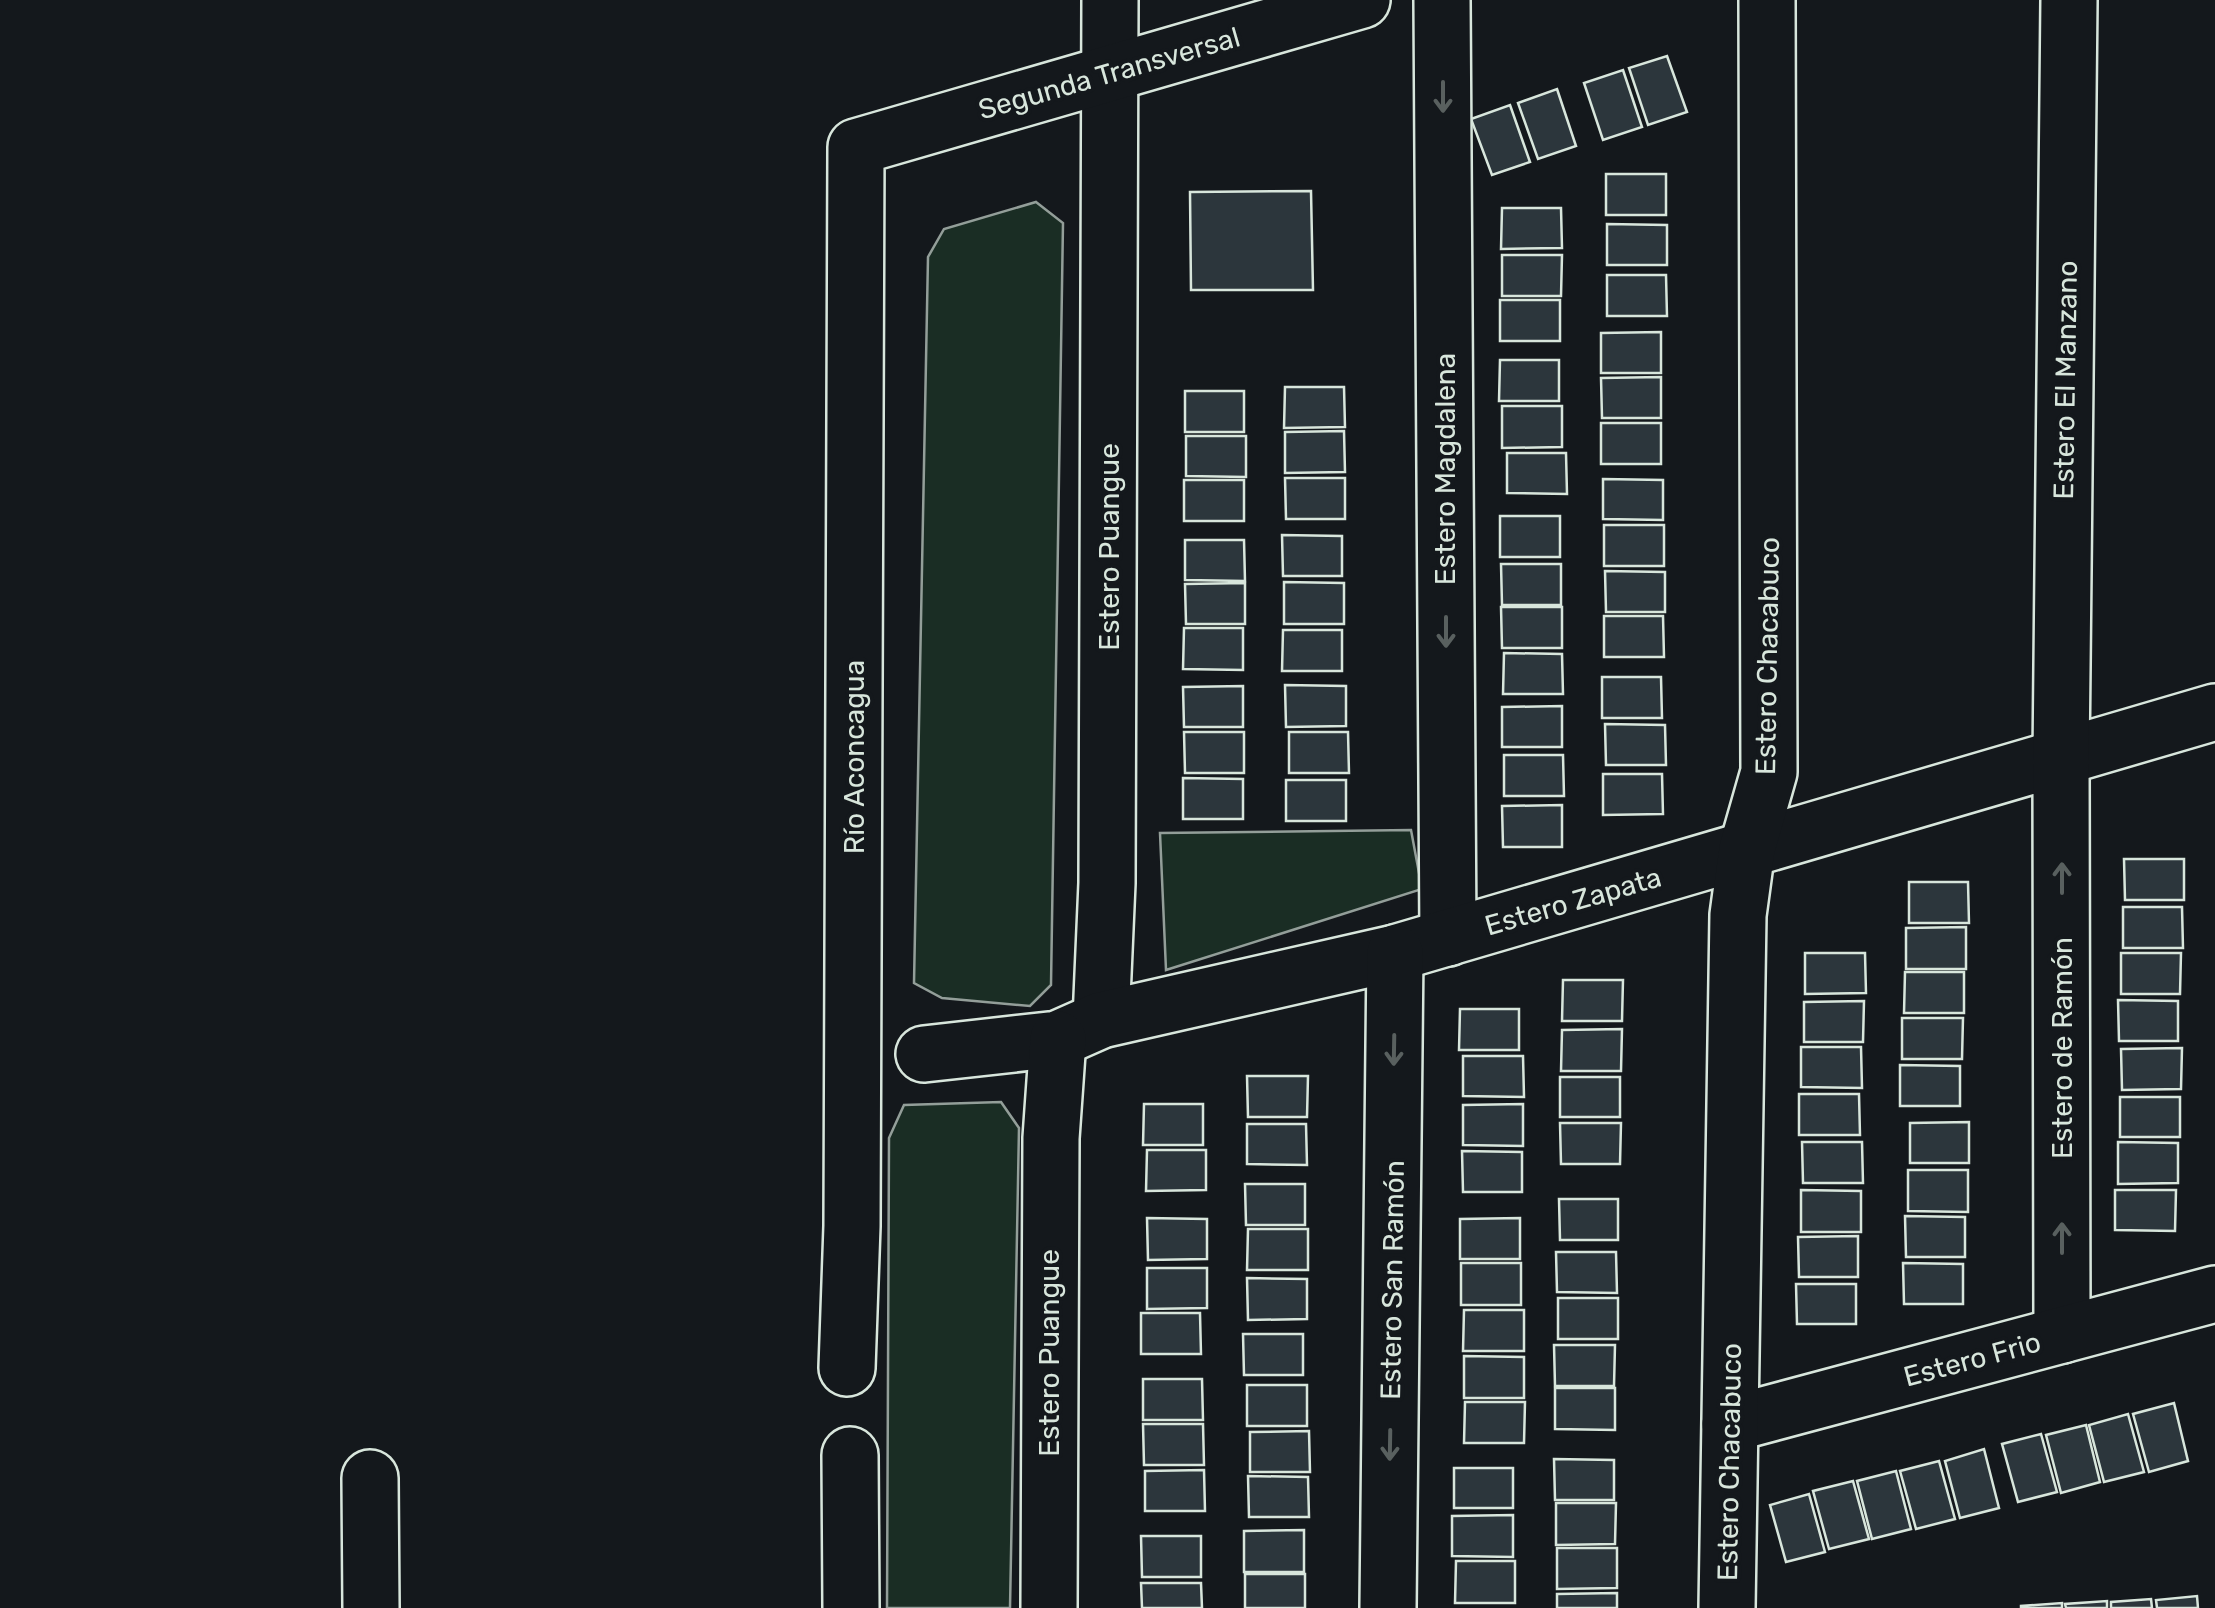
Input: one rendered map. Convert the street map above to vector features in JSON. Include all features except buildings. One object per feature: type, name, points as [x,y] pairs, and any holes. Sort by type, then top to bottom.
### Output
[{"type":"street","name":"Estero Puangue","points":[[1049,1608],[1050,1154],[1107,914],[1110,0]]},
{"type":"street","name":"Segunda Transversal","points":[[856,146],[1362,0]]},
{"type":"street","name":"Estero Magdalena","points":[[1442,0],[1448,938]]},
{"type":"street","name":"Estero Chacabuco","points":[[1727,1608],[1738,914],[1747,849],[1769,772],[1767,0]]},
{"type":"street","name":"Estero El Manzano","points":[[2061,760],[2069,0]]},
{"type":"street","name":"Río Aconcagua","points":[[846,1368],[852,1226],[856,146]]},
{"type":"street","name":"Estero Zapata","points":[[924,1054],[1079,1030],[1396,953],[2215,712]]},
{"type":"street","name":"Estero de Ramón","points":[[2061,760],[2062,1335]]},
{"type":"street","name":"Estero San Ramón","points":[[1388,1608],[1396,953]]},
{"type":"street","name":"Estero Frio","points":[[1730,1424],[2215,1294]]},
{"type":"street","points":[[850,1455],[851,1608]]},
{"type":"street","points":[[370,1478],[370,1608]]},
{"type":"green space","points":[[1036,202],[1063,223],[1051,985],[1030,1006],[942,998],[914,983],[928,257],[944,229]]},
{"type":"green space","points":[[1411,830],[1422,889],[1166,970],[1160,833]]},
{"type":"green space","points":[[1001,1102],[1019,1128],[1010,1608],[887,1608],[889,1138],[904,1105]]}]
